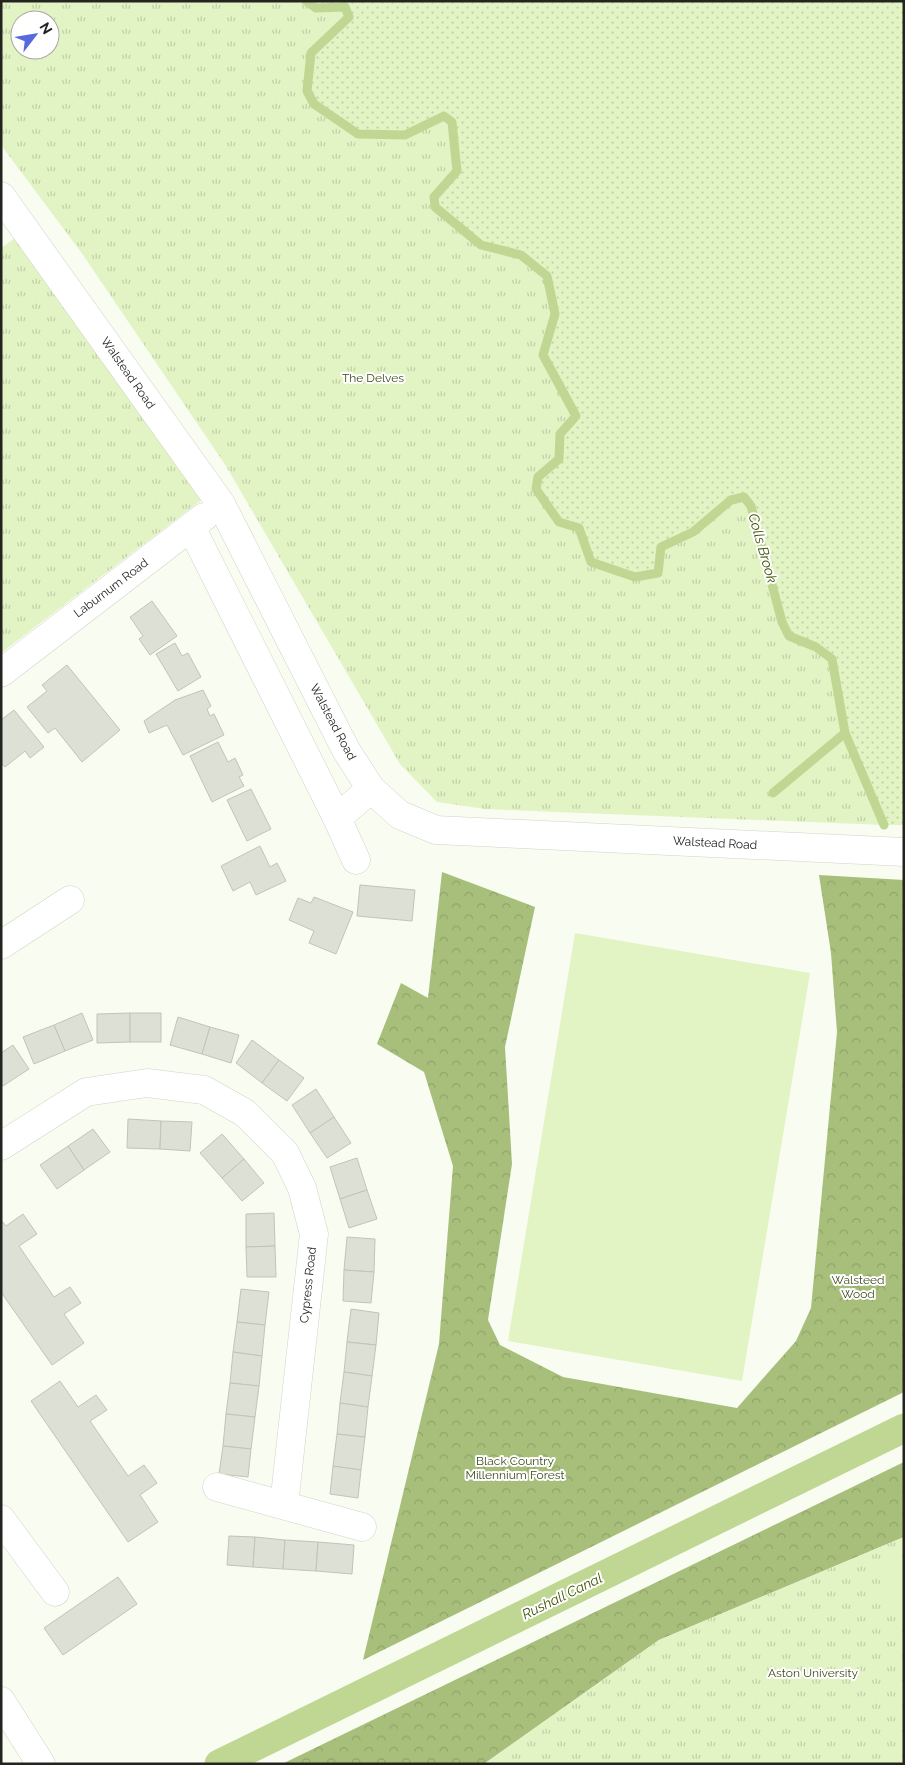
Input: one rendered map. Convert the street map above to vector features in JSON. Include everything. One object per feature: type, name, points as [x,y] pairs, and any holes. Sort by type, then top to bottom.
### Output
[{"type":"street","name":"Walstead Road","points":[[1,196],[10,226],[221,504],[346,750],[371,789],[400,815],[436,830],[904,852]]},
{"type":"street","name":"Laburnum Road","points":[[1,673],[221,504]]},
{"type":"street","points":[[191,528],[337,818],[356,860]]},
{"type":"street","points":[[337,818],[371,789]]},
{"type":"street","points":[[1,945],[70,900]]},
{"type":"street","name":"Cypress Road","points":[[1,1146],[86,1092],[147,1082],[204,1090],[245,1114],[285,1152],[302,1188],[314,1234],[284,1505]]},
{"type":"street","points":[[217,1487],[362,1527]]},
{"type":"street","points":[[5,1532],[55,1592]]},
{"type":"street","points":[[1,1701],[42,1764]]},
{"type":"green space","name":"The Delves","points":[[1,1],[306,1],[316,8],[345,7],[349,17],[311,53],[307,91],[314,104],[358,134],[405,135],[444,116],[452,122],[457,171],[434,197],[435,207],[481,245],[521,255],[547,276],[555,314],[543,355],[576,416],[560,434],[559,459],[538,477],[536,489],[559,522],[579,528],[591,562],[635,577],[658,573],[661,547],[693,533],[731,500],[744,497],[751,506],[782,622],[789,636],[816,647],[832,659],[845,733],[884,825],[485,809],[437,802],[400,764],[226,466],[81,252],[1,145]]},
{"type":"green space","points":[[306,1],[904,1],[904,825],[884,825],[845,733],[832,659],[816,647],[789,636],[731,500],[693,532],[662,547],[658,573],[635,577],[591,562],[579,528],[559,522],[536,489],[538,477],[558,459],[560,434],[576,416],[543,355],[555,314],[521,255],[481,245],[435,207],[434,197],[457,171],[444,116],[405,135],[358,134],[314,104],[307,91],[311,53],[349,17],[330,7],[316,8]]},
{"type":"green space","points":[[21,234],[204,498],[1,653],[1,248]]},
{"type":"green space","name":"Black Country Millennium Forest","points":[[442,872],[535,907],[505,1047],[512,1164],[488,1320],[500,1345],[563,1377],[737,1408],[796,1341],[811,1308],[837,1032],[831,953],[819,875],[904,880],[904,1392],[363,1660],[439,1344],[453,1166],[424,1072],[377,1044],[401,983],[428,998]]},
{"type":"green space","points":[[575,933],[810,973],[742,1381],[508,1341]]},
{"type":"green space","points":[[904,1462],[904,1537],[659,1640],[484,1764],[282,1764]]},
{"type":"green space","name":"Aston University","points":[[904,1537],[904,1764],[484,1764],[659,1640]]},
{"type":"green space","points":[[904,1557],[904,1632],[875,1570]]},
{"type":"building","points":[[152,601],[177,636],[150,655],[139,639],[143,636],[130,617]]},
{"type":"building","points":[[175,643],[182,656],[188,653],[201,677],[178,691],[156,654]]},
{"type":"building","points":[[67,665],[120,730],[82,762],[55,728],[48,733],[27,707],[47,691],[42,685]]},
{"type":"building","points":[[203,690],[211,706],[207,709],[210,716],[214,714],[224,735],[183,755],[167,725],[149,733],[144,721],[175,700]]},
{"type":"building","points":[[14,710],[44,747],[30,758],[25,751],[5,767],[1,763],[1,720]]},
{"type":"building","points":[[218,742],[228,762],[235,758],[243,775],[239,777],[244,786],[212,802],[190,756]]},
{"type":"building","points":[[251,789],[271,829],[247,841],[227,800]]},
{"type":"building","points":[[260,846],[270,867],[277,863],[286,881],[256,895],[250,882],[233,891],[221,866]]},
{"type":"building","points":[[360,885],[415,890],[412,921],[357,916]]},
{"type":"building","points":[[314,897],[353,912],[336,954],[309,943],[314,931],[289,920],[298,898],[311,903]]},
{"type":"building","points":[[82,1013],[93,1040],[65,1051],[54,1025]]},
{"type":"building","points":[[130,1013],[130,1042],[97,1043],[97,1014]]},
{"type":"building","points":[[130,1013],[161,1013],[161,1042],[130,1042]]},
{"type":"building","points":[[178,1017],[210,1027],[202,1054],[170,1045]]},
{"type":"building","points":[[54,1025],[65,1051],[34,1064],[23,1037]]},
{"type":"building","points":[[210,1027],[239,1035],[231,1063],[202,1054]]},
{"type":"building","points":[[252,1040],[279,1060],[262,1083],[236,1063]]},
{"type":"building","points":[[13,1045],[29,1069],[3,1086],[1,1083],[1,1053]]},
{"type":"building","points":[[279,1060],[304,1078],[287,1101],[262,1083]]},
{"type":"building","points":[[316,1089],[334,1117],[310,1133],[292,1105]]},
{"type":"building","points":[[334,1117],[351,1143],[327,1158],[310,1133]]},
{"type":"building","points":[[128,1119],[161,1121],[160,1149],[127,1148]]},
{"type":"building","points":[[161,1121],[192,1122],[190,1151],[160,1149]]},
{"type":"building","points":[[93,1129],[110,1152],[84,1170],[68,1146]]},
{"type":"building","points":[[222,1134],[244,1159],[222,1178],[200,1153]]},
{"type":"building","points":[[68,1146],[84,1170],[57,1189],[40,1165]]},
{"type":"building","points":[[357,1158],[367,1190],[340,1199],[330,1167]]},
{"type":"building","points":[[244,1159],[264,1183],[242,1201],[222,1178]]},
{"type":"building","points":[[367,1190],[377,1219],[349,1228],[340,1199]]},
{"type":"building","points":[[274,1213],[275,1246],[246,1247],[246,1214]]},
{"type":"building","points":[[23,1214],[37,1234],[19,1246],[54,1297],[70,1287],[81,1303],[64,1314],[84,1343],[52,1365],[1,1292],[1,1220],[6,1226]]},
{"type":"building","points":[[347,1237],[375,1239],[374,1272],[344,1270]]},
{"type":"building","points":[[275,1246],[276,1277],[247,1277],[246,1247]]},
{"type":"building","points":[[344,1270],[374,1272],[371,1303],[343,1301]]},
{"type":"building","points":[[241,1289],[269,1292],[265,1325],[237,1322]]},
{"type":"building","points":[[351,1309],[379,1313],[376,1345],[347,1342]]},
{"type":"building","points":[[237,1322],[265,1325],[262,1356],[233,1352]]},
{"type":"building","points":[[347,1342],[376,1345],[372,1376],[344,1372]]},
{"type":"building","points":[[233,1352],[262,1356],[259,1386],[230,1383]]},
{"type":"building","points":[[344,1372],[372,1376],[368,1407],[340,1403]]},
{"type":"building","points":[[60,1381],[78,1407],[96,1395],[107,1410],[90,1421],[128,1476],[144,1465],[157,1483],[140,1495],[158,1522],[128,1542],[31,1401]]},
{"type":"building","points":[[230,1383],[259,1386],[255,1417],[226,1414]]},
{"type":"building","points":[[340,1403],[368,1407],[365,1437],[337,1434]]},
{"type":"building","points":[[226,1414],[255,1417],[251,1449],[223,1446]]},
{"type":"building","points":[[337,1434],[365,1437],[361,1470],[333,1466]]},
{"type":"building","points":[[223,1446],[251,1449],[248,1477],[219,1474]]},
{"type":"building","points":[[333,1466],[361,1470],[358,1498],[330,1494]]},
{"type":"building","points":[[229,1536],[255,1537],[253,1567],[227,1565]]},
{"type":"building","points":[[255,1537],[285,1540],[283,1569],[253,1567]]},
{"type":"building","points":[[285,1540],[318,1542],[316,1571],[283,1569]]},
{"type":"building","points":[[318,1542],[354,1545],[352,1574],[316,1571]]},
{"type":"building","points":[[118,1577],[137,1604],[63,1655],[44,1628]]},
{"type":"waterway","name":"Colls Brook","points":[[306,1],[316,8],[345,7],[349,17],[311,53],[307,91],[314,104],[358,134],[405,135],[444,116],[452,122],[457,171],[434,197],[435,207],[481,245],[521,255],[547,276],[555,314],[543,355],[576,416],[560,434],[559,459],[538,477],[536,489],[559,522],[579,528],[591,562],[635,577],[658,573],[661,547],[693,532],[731,500],[744,497],[751,506],[782,622],[789,636],[816,647],[832,659],[845,733],[884,825]]},
{"type":"waterway","points":[[773,793],[845,733]]},
{"type":"waterway","name":"Rushall Canal","points":[[219,1764],[904,1428]]},
{"type":"park label","name":"Walsteed Wood","points":[[858,1287]]}]
